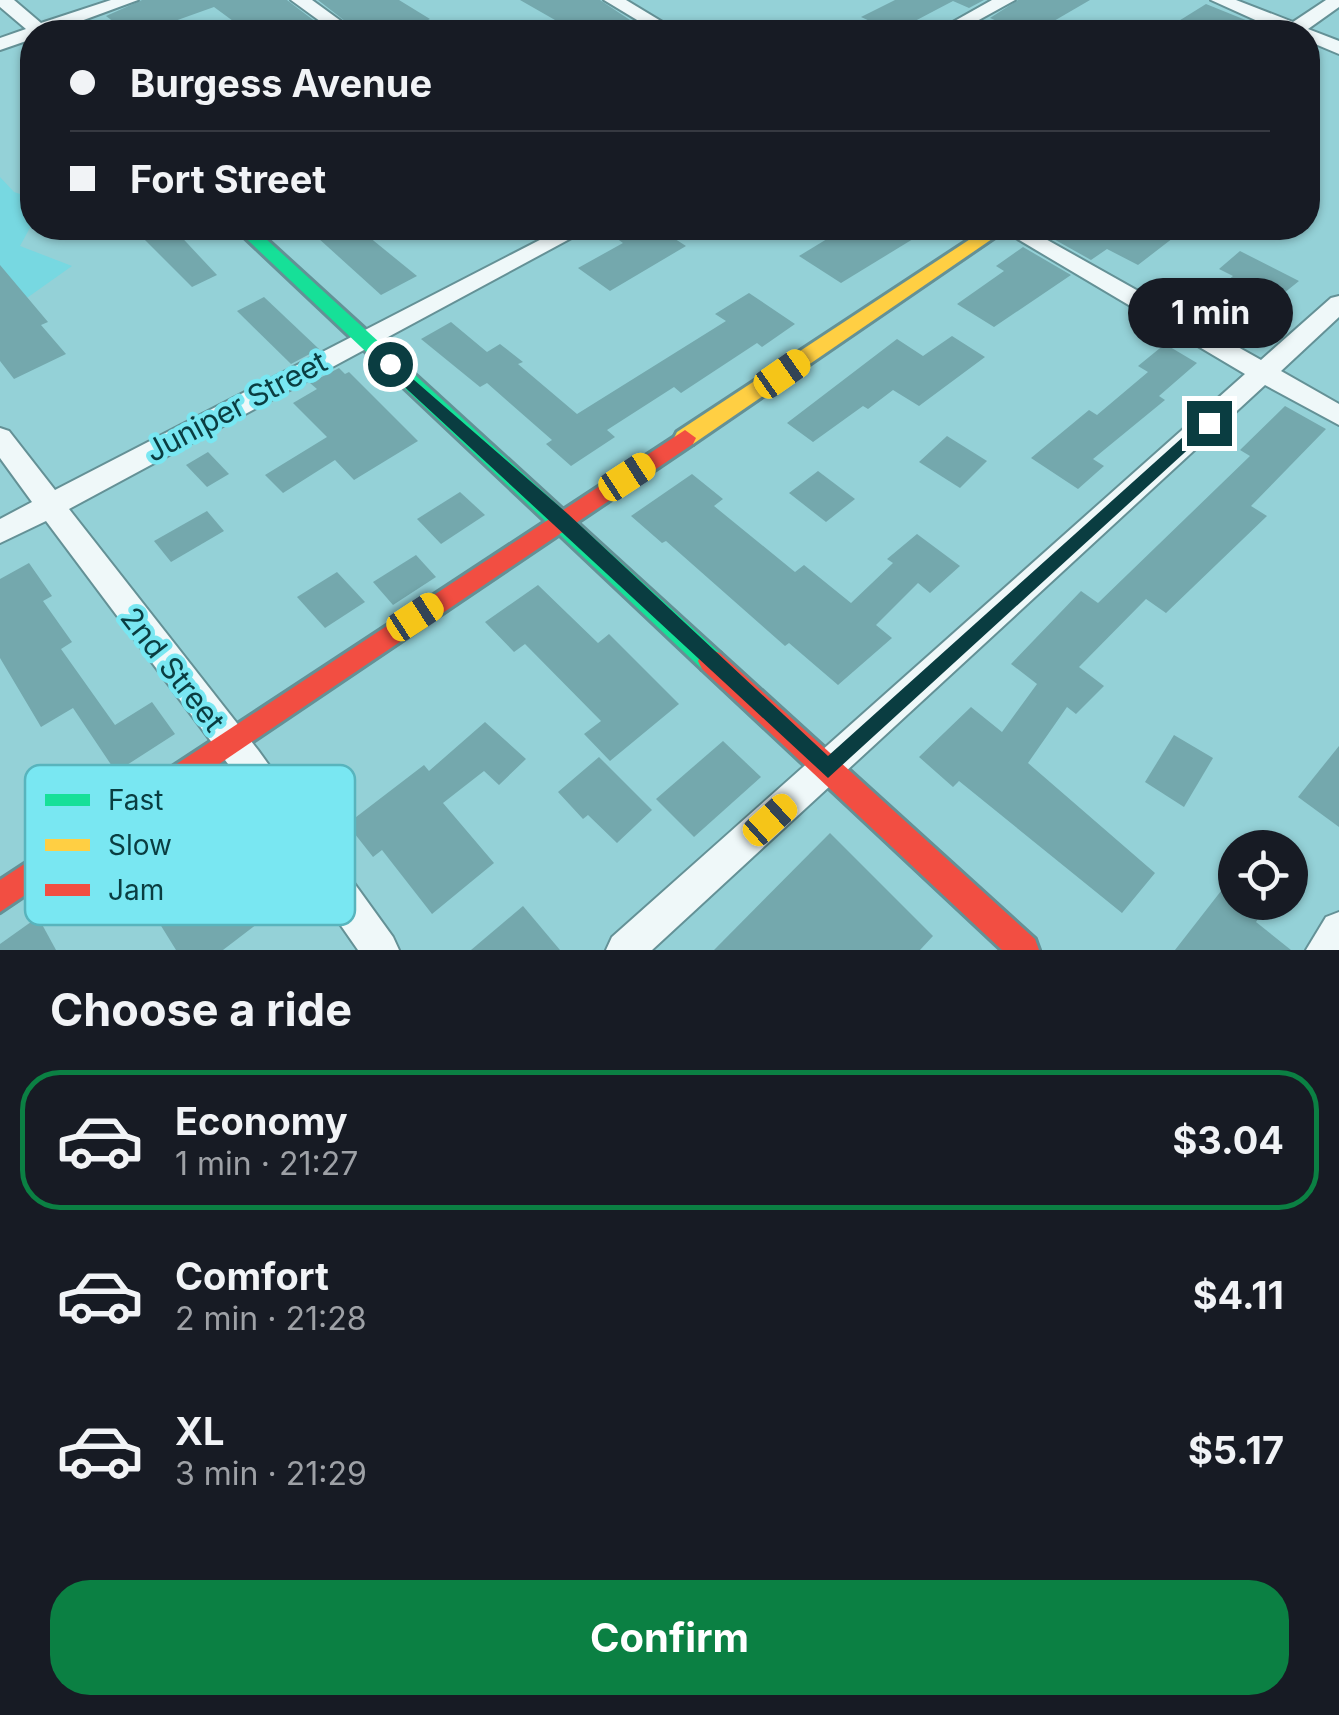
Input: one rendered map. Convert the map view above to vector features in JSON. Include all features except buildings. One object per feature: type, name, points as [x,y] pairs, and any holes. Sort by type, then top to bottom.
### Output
[{"type":"street","points":[[4,0],[24,20]]},
{"type":"street","points":[[70,20],[128,0]]},
{"type":"street","points":[[300,0],[329,20]]},
{"type":"street","points":[[614,0],[649,20]]},
{"type":"street","points":[[967,20],[1006,0]]},
{"type":"street","points":[[1220,0],[1267,20]]},
{"type":"street","points":[[1314,20],[1338,0]]},
{"type":"street","points":[[257,240],[562,518],[1024,950]]},
{"type":"street","name":"Juniper Street","points":[[0,532],[361,339],[556,240]]},
{"type":"street","points":[[199,765],[981,240]]},
{"type":"street","points":[[1031,240],[1339,416]]},
{"type":"street","points":[[626,950],[1339,304]]},
{"type":"street","name":"2nd Street","points":[[0,438],[246,765]]},
{"type":"street","points":[[0,897],[25,880]]},
{"type":"street","name":"2nd Street","points":[[355,915],[380,950]]},
{"type":"street","points":[[1325,950],[1339,930]]},
{"type":"shaded area","points":[[0,177],[20,194],[20,240],[23,240],[20,246],[72,266],[0,317]]},
{"type":"traffic: fast","points":[[257,240],[711,661]]},
{"type":"traffic: slow","points":[[685,438],[981,240]]},
{"type":"traffic: jam","points":[[197,765],[685,438]]},
{"type":"traffic: jam","points":[[711,661],[1024,950]]},
{"type":"traffic: jam","points":[[0,897],[25,880]]},
{"type":"route","points":[[390,364],[562,518],[828,768],[1209,423]]}]
